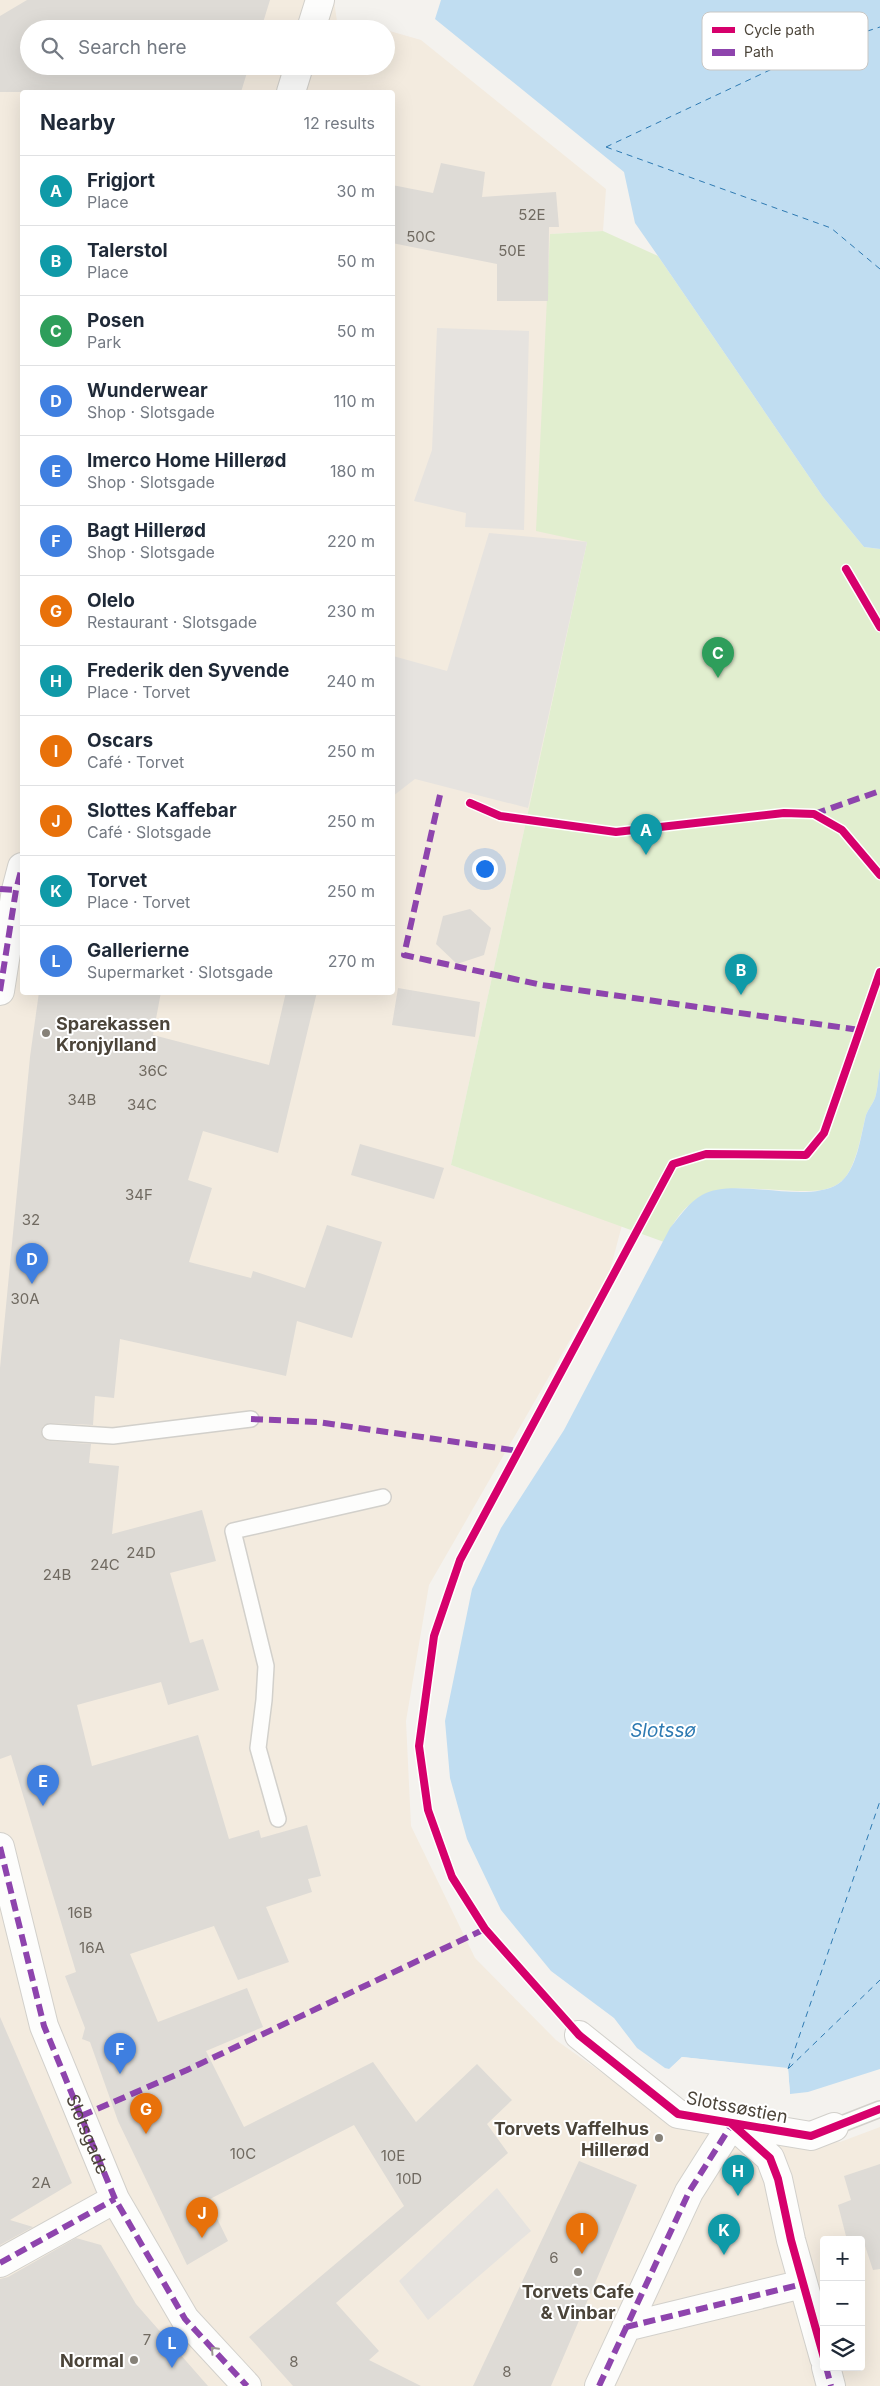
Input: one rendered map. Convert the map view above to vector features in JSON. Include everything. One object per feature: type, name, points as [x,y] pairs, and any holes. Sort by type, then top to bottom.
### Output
[{"type":"street","points":[[314,20],[320,0]]},
{"type":"street","points":[[292,90],[297,75]]},
{"type":"street","points":[[0,991],[13,882]]},
{"type":"street","name":"Slotsgade","points":[[0,1847],[44,2026],[115,2199],[185,2319],[247,2386]]},
{"type":"street","name":"Slotssøstien","points":[[579,2035],[678,2114],[811,2136],[834,2127]]},
{"type":"street","points":[[599,2386],[689,2192],[732,2124],[770,2158],[778,2179],[803,2284],[820,2344]]},
{"type":"street","points":[[0,2263],[115,2199]]},
{"type":"street","points":[[626,2328],[803,2284]]},
{"type":"street","points":[[827,2371],[831,2386]]},
{"type":"lane","points":[[50,1432],[113,1436],[251,1419]]},
{"type":"lane","points":[[278,1819],[258,1748],[266,1666],[233,1531],[383,1497]]},
{"type":"lane","name":"Slotssøstien","points":[[834,2127],[880,2109]]},
{"type":"shaded area","points":[[0,0],[334,0],[337,20],[20,20],[20,75],[395,75],[395,33],[421,40],[606,189],[603,231],[550,234],[587,542],[451,1165],[622,1225],[607,1282],[592,1302],[429,1585],[406,1721],[411,1826],[475,1958],[556,2040],[678,2127],[840,2142],[880,2127],[880,2386],[0,2386]]},
{"type":"shaded area","points":[[437,328],[529,331],[524,530],[465,527],[466,513],[414,501],[432,450]]},
{"type":"shaded area","points":[[489,533],[587,542],[528,808],[415,779],[395,794],[395,657],[447,671]]},
{"type":"shaded area","points":[[497,2188],[531,2231],[428,2320],[399,2281]]},
{"type":"green space","points":[[603,231],[658,256],[823,497],[864,547],[880,549],[880,1068],[875,1098],[866,1115],[853,1162],[844,1179],[838,1184],[818,1190],[736,1189],[719,1191],[703,1196],[689,1205],[676,1220],[664,1242],[451,1165],[587,542],[536,531],[550,234]]},
{"type":"water","points":[[441,0],[880,0],[880,549],[864,547],[823,497],[635,223],[624,172],[435,19]]},
{"type":"water","name":"Slotssø","points":[[880,1068],[880,2069],[808,2092],[790,2094],[788,2068],[682,2057],[669,2069],[665,2068],[637,2048],[614,2018],[551,1971],[501,1910],[467,1839],[450,1778],[445,1721],[472,1589],[501,1528],[564,1430],[670,1228],[693,1201],[702,1195],[716,1190],[732,1188],[807,1192],[824,1190],[838,1184],[850,1171],[854,1162],[866,1115],[876,1094]]},
{"type":"pier","points":[[682,2057],[788,2069],[790,2094],[788,2094],[786,2071],[683,2059],[668,2071]]},
{"type":"building","points":[[27,0],[270,0],[264,20],[20,20],[20,75],[246,75],[242,90],[20,90],[20,92],[0,92],[0,16]]},
{"type":"building","points":[[441,163],[485,172],[482,197],[556,192],[559,227],[549,227],[548,301],[497,301],[497,264],[395,244],[395,186],[433,193]]},
{"type":"building","points":[[470,909],[491,928],[484,955],[457,964],[436,944],[443,916]]},
{"type":"building","points":[[398,988],[480,1002],[475,1037],[392,1025]]},
{"type":"building","points":[[39,995],[160,995],[153,1035],[269,1065],[285,995],[316,995],[278,1153],[203,1131],[188,1180],[212,1188],[189,1262],[251,1278],[253,1271],[305,1288],[327,1225],[382,1242],[352,1338],[297,1321],[286,1376],[120,1339],[114,1398],[95,1396],[93,1425],[50,1423],[43,1426],[41,1432],[44,1439],[49,1441],[91,1444],[89,1463],[119,1466],[112,1534],[202,1510],[216,1561],[170,1573],[190,1643],[203,1639],[219,1690],[168,1705],[161,1682],[77,1705],[92,1766],[198,1735],[229,1839],[259,1830],[261,1838],[307,1825],[321,1876],[308,1879],[312,1892],[266,1907],[289,1962],[238,1980],[214,1926],[130,1954],[158,2022],[247,1988],[263,2027],[206,2051],[244,2127],[373,2062],[416,2122],[477,2064],[512,2100],[487,2124],[508,2153],[336,2303],[379,2351],[369,2360],[421,2386],[293,2386],[249,2337],[404,2206],[354,2125],[208,2200],[228,2241],[187,2265],[118,2121],[90,2042],[82,2039],[85,2028],[65,1976],[76,1972],[11,1755],[0,1759],[0,1368],[30,1057]]},
{"type":"building","points":[[360,1144],[444,1168],[434,1199],[351,1175]]},
{"type":"building","points":[[0,2017],[72,2183],[10,2220],[33,2227],[0,2245]]},
{"type":"building","points":[[579,2161],[637,2185],[551,2386],[473,2386]]},
{"type":"building","points":[[880,2164],[880,2269],[873,2270],[865,2246],[865,2236],[846,2236],[838,2205],[851,2200],[844,2176]]},
{"type":"building","points":[[76,2238],[101,2245],[136,2304],[208,2386],[0,2386],[0,2279],[8,2277]]},
{"type":"ferry route","points":[[868,31],[880,27]]},
{"type":"ferry route","points":[[606,147],[770,70]]},
{"type":"ferry route","points":[[606,147],[831,228],[880,269]]},
{"type":"ferry route","points":[[788,2069],[880,1801]]},
{"type":"ferry route","points":[[789,2068],[880,1980]]},
{"type":"marked path","points":[[814,814],[880,791]]},
{"type":"marked path","points":[[440,795],[404,955],[542,985],[860,1030]]},
{"type":"marked path","points":[[0,991],[20,875]]},
{"type":"marked path","points":[[0,889],[16,890]]},
{"type":"marked path","points":[[251,1419],[317,1422],[519,1451]]},
{"type":"marked path","points":[[0,1847],[44,2026],[115,2199],[185,2319],[247,2386]]},
{"type":"marked path","points":[[81,2116],[187,2070],[485,1929]]},
{"type":"marked path","points":[[599,2386],[689,2192],[732,2124]]},
{"type":"marked path","points":[[0,2263],[115,2199]]},
{"type":"marked path","points":[[626,2327],[803,2284]]},
{"type":"marked path","points":[[827,2371],[831,2386]]},
{"type":"cycle path","points":[[846,569],[880,627]]},
{"type":"cycle path","points":[[470,803],[500,816],[616,832],[784,813],[814,814],[842,830],[880,875]]},
{"type":"cycle path","points":[[880,972],[824,1133],[806,1155],[706,1154],[673,1164],[460,1560],[434,1636],[419,1746],[428,1810],[452,1877],[485,1929],[579,2035],[678,2114],[811,2136],[880,2109]]},
{"type":"cycle path","points":[[732,2124],[770,2158],[778,2179],[791,2240],[820,2344]]},
{"type":"place","name":"Posen","points":[[718,678]]},
{"type":"place","name":"Frigjort","points":[[646,855]]},
{"type":"place","name":"Talerstol","points":[[741,995]]},
{"type":"place","name":"Sparekassen Kronjylland","points":[[46,1033]]},
{"type":"place","name":"Wunderwear","points":[[32,1284]]},
{"type":"place","name":"Imerco Home Hillerød","points":[[43,1806]]},
{"type":"place","name":"Bagt Hillerød","points":[[120,2074]]},
{"type":"place","name":"Olelo","points":[[146,2134]]},
{"type":"place","name":"Torvets Vaffelhus Hillerød","points":[[659,2138]]},
{"type":"place","name":"Frederik den Syvende","points":[[738,2196]]},
{"type":"place","name":"Slottes Kaffebar","points":[[202,2238]]},
{"type":"place","name":"Oscars","points":[[582,2254]]},
{"type":"place","name":"Torvet","points":[[724,2255]]},
{"type":"place","name":"Torvets Cafe & Vinbar","points":[[578,2272]]},
{"type":"place","name":"Normal","points":[[134,2360]]},
{"type":"place","name":"Gallerierne","points":[[172,2368]]}]
